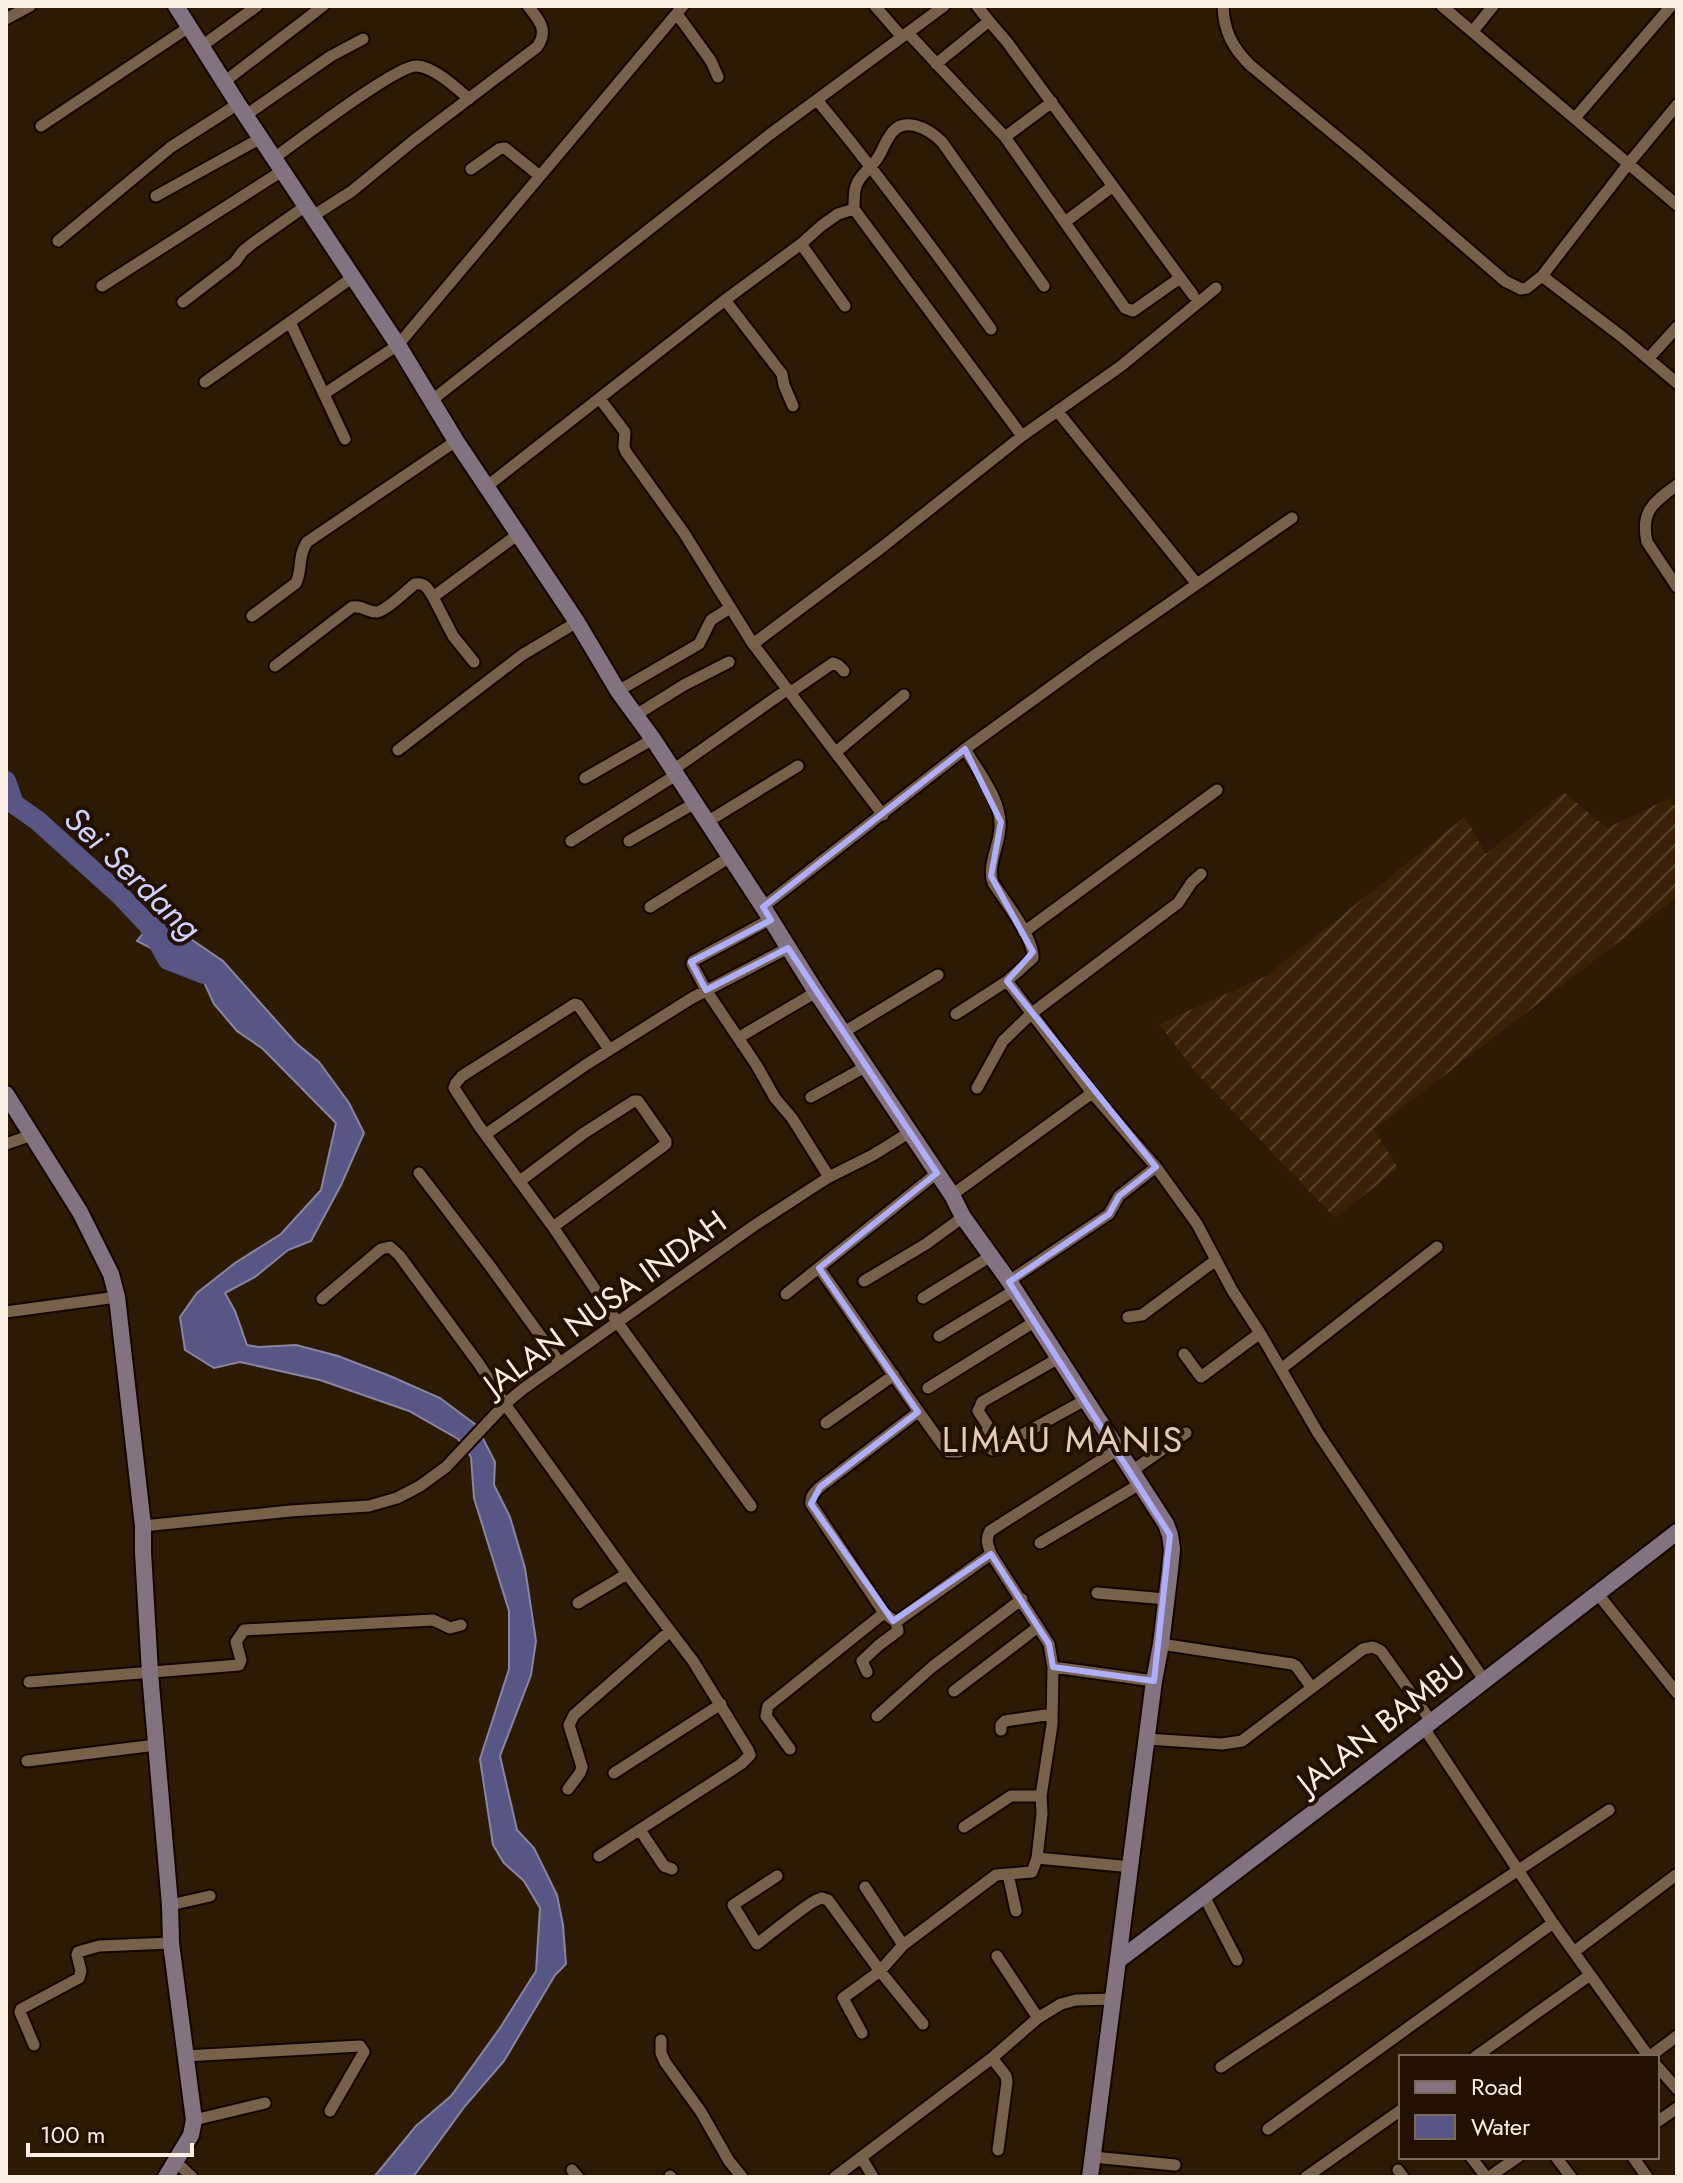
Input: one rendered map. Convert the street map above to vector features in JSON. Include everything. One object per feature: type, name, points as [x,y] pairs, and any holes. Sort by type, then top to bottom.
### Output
[{"type":"main road","points":[[176,6],[398,345],[517,535],[577,622],[618,691],[653,739],[1166,1524],[1172,1549],[1161,1644],[1090,2177]]},
{"type":"main road","points":[[6,1094],[97,1243],[117,1297],[143,1526],[150,1673],[171,1943],[194,2120],[191,2135],[166,2177]]},
{"type":"main road","name":"JALAN BAMBU","points":[[1119,1960],[1677,1532]]},
{"type":"street","points":[[6,19],[30,6]]},
{"type":"street","points":[[202,46],[257,6]]},
{"type":"street","points":[[224,82],[323,6]]},
{"type":"street","points":[[183,302],[235,262],[253,243],[364,183],[508,71],[540,42],[543,28],[528,6]]},
{"type":"street","points":[[875,6],[971,98],[1005,137],[1125,308],[1133,311],[1180,278]]},
{"type":"street","points":[[431,401],[817,100],[944,6]]},
{"type":"street","points":[[977,6],[1052,102],[1193,295]]},
{"type":"street","points":[[1223,6],[1227,35],[1244,59],[1505,281],[1521,289],[1542,276],[1677,105]]},
{"type":"street","points":[[1442,6],[1677,205]]},
{"type":"street","points":[[1473,31],[1493,6]]},
{"type":"street","points":[[1575,118],[1671,6]]},
{"type":"street","points":[[324,394],[398,345],[680,10],[718,77]]},
{"type":"street","points":[[936,64],[989,21]]},
{"type":"street","points":[[41,126],[189,27]]},
{"type":"street","points":[[58,241],[171,147],[363,39]]},
{"type":"street","points":[[102,286],[278,164],[359,97],[405,69],[415,66],[430,70],[453,84],[469,99]]},
{"type":"street","points":[[817,100],[872,166],[991,329]]},
{"type":"street","points":[[1005,137],[1052,102]]},
{"type":"street","points":[[1022,436],[854,209],[856,186],[898,126],[914,125],[936,136],[1044,286]]},
{"type":"street","points":[[156,196],[261,138]]},
{"type":"street","points":[[471,169],[505,148],[540,176]]},
{"type":"street","points":[[1065,222],[1113,186]]},
{"type":"street","points":[[486,487],[838,214],[854,209]]},
{"type":"street","points":[[801,244],[845,306]]},
{"type":"street","points":[[1542,276],[1677,383]]},
{"type":"street","points":[[205,382],[353,277]]},
{"type":"street","points":[[753,644],[1022,436],[1121,366],[1216,288]]},
{"type":"street","points":[[725,300],[782,374],[793,406]]},
{"type":"street","points":[[290,322],[345,439]]},
{"type":"street","points":[[1648,359],[1677,327]]},
{"type":"street","points":[[600,399],[625,432],[626,452],[684,533],[753,644],[883,815]]},
{"type":"street","points":[[1058,412],[1197,584]]},
{"type":"street","points":[[252,616],[296,583],[301,552],[307,542],[456,441]]},
{"type":"street","points":[[1676,487],[1648,510],[1645,535],[1677,587]]},
{"type":"street","points":[[829,1177],[792,1118],[775,1098],[691,962],[767,913],[965,749],[1292,518]]},
{"type":"street","points":[[433,597],[517,535]]},
{"type":"street","points":[[275,666],[352,607],[381,611],[420,583],[433,597],[453,636],[474,662]]},
{"type":"street","points":[[618,691],[699,644],[709,623],[730,608]]},
{"type":"street","points":[[398,750],[522,655],[577,622]]},
{"type":"street","points":[[636,715],[729,662]]},
{"type":"street","points":[[571,841],[833,663],[844,671]]},
{"type":"street","points":[[836,752],[904,695]]},
{"type":"street","points":[[585,778],[653,739]]},
{"type":"street","points":[[956,1014],[1007,981],[1033,958],[1024,932],[993,883],[991,876],[1001,822],[999,812],[965,749]]},
{"type":"street","points":[[707,822],[798,766]]},
{"type":"street","points":[[1024,932],[1217,790]]},
{"type":"street","points":[[629,841],[695,803]]},
{"type":"street","points":[[650,907],[730,857]]},
{"type":"street","points":[[977,1088],[1003,1041],[1032,1013],[1178,903],[1201,874]]},
{"type":"street","points":[[486,1134],[609,1049],[706,990],[788,948]]},
{"type":"street","points":[[844,1032],[938,975]]},
{"type":"street","points":[[1007,981],[1092,1093],[1156,1167],[1197,1224],[1318,1433],[1484,1680]]},
{"type":"street","points":[[738,1038],[816,992]]},
{"type":"street","points":[[609,1049],[575,1004],[462,1076],[454,1088],[618,1323],[751,1506]]},
{"type":"street","points":[[811,1097],[865,1067]]},
{"type":"street","points":[[952,1195],[1092,1093]]},
{"type":"street","points":[[520,1181],[584,1133],[638,1101],[666,1144],[553,1227]]},
{"type":"street","name":"JALAN NUSA INDAH","points":[[143,1526],[369,1506],[397,1498],[446,1467],[501,1408],[560,1363],[755,1225],[829,1177],[910,1132]]},
{"type":"street","points":[[6,1144],[32,1135]]},
{"type":"street","points":[[939,1336],[1109,1214],[1119,1196],[1156,1167]]},
{"type":"street","points":[[419,1173],[560,1363]]},
{"type":"street","points":[[786,1294],[937,1173]]},
{"type":"street","points":[[864,1281],[926,1244],[963,1217]]},
{"type":"street","points":[[322,1299],[381,1249],[390,1247],[399,1255],[479,1364],[501,1408],[670,1631],[721,1704],[750,1755],[741,1764],[599,1856]]},
{"type":"street","points":[[1281,1369],[1437,1247]]},
{"type":"street","points":[[923,1298],[991,1256]]},
{"type":"street","points":[[1128,1317],[1142,1315],[1216,1260]]},
{"type":"street","points":[[819,1268],[948,1452],[960,1452],[987,1436],[988,1426],[978,1411],[982,1402],[1057,1359]]},
{"type":"street","points":[[6,1312],[117,1297]]},
{"type":"street","points":[[928,1388],[1034,1322]]},
{"type":"street","points":[[1184,1354],[1201,1377],[1260,1333]]},
{"type":"street","points":[[826,1423],[894,1375]]},
{"type":"street","points":[[977,1442],[996,1449],[1085,1400]]},
{"type":"street","points":[[867,1672],[862,1661],[898,1631],[896,1622],[884,1613],[811,1504],[811,1499],[820,1487],[918,1412]]},
{"type":"street","points":[[1040,1543],[1136,1477],[1186,1433]]},
{"type":"street","points":[[862,2033],[843,1998],[880,1971],[903,1945],[993,1877],[1032,1872],[1037,1858],[1042,1814],[1041,1796],[1052,1714],[1053,1667],[1049,1644],[991,1554],[987,1539],[990,1531],[1117,1450]]},
{"type":"street","points":[[896,1622],[991,1554]]},
{"type":"street","points":[[578,1603],[627,1574]]},
{"type":"street","points":[[1097,1593],[1166,1599]]},
{"type":"street","points":[[1597,1593],[1677,1693]]},
{"type":"street","points":[[877,1716],[932,1667],[1022,1599]]},
{"type":"street","points":[[790,1749],[766,1716],[768,1706],[884,1613]]},
{"type":"street","points":[[29,1682],[239,1665],[241,1660],[236,1642],[244,1630],[433,1620],[450,1628],[461,1625]]},
{"type":"street","points":[[954,1691],[1038,1627]]},
{"type":"street","points":[[568,1789],[582,1767],[569,1725],[574,1715],[670,1631]]},
{"type":"street","points":[[1161,1644],[1292,1664],[1312,1688]]},
{"type":"street","points":[[1147,1739],[1222,1744],[1242,1741],[1363,1649],[1373,1647],[1381,1651],[1553,1923],[1648,2055]]},
{"type":"street","points":[[1053,1667],[1154,1681]]},
{"type":"street","points":[[614,1773],[721,1704]]},
{"type":"street","points":[[1001,1730],[1001,1725],[1009,1720],[1052,1714]]},
{"type":"street","points":[[27,1761],[156,1745]]},
{"type":"street","points":[[964,1827],[1006,1798],[1016,1795],[1041,1796]]},
{"type":"street","points":[[1221,2067],[1609,1810]]},
{"type":"street","points":[[640,1830],[664,1866],[672,1869]]},
{"type":"street","points":[[1037,1858],[1132,1867]]},
{"type":"street","points":[[1008,1874],[1016,1911]]},
{"type":"street","points":[[1575,1951],[1676,1875]]},
{"type":"street","points":[[777,1876],[733,1905],[757,1944],[806,1907],[825,1898],[923,2024]]},
{"type":"street","points":[[865,1887],[903,1945]]},
{"type":"street","points":[[170,1905],[210,1896]]},
{"type":"street","points":[[1204,1896],[1237,1960]]},
{"type":"street","points":[[1268,2129],[1553,1923]]},
{"type":"street","points":[[34,2045],[21,2009],[79,1978],[78,1952],[99,1946],[171,1943]]},
{"type":"street","points":[[997,1956],[1038,2018]]},
{"type":"street","points":[[1478,2055],[1590,1975]]},
{"type":"street","points":[[835,2177],[992,2058],[1038,2018],[1061,2004],[1076,2000],[1114,1999]]},
{"type":"street","points":[[1652,2055],[1677,2036]]},
{"type":"street","points":[[661,2040],[665,2062],[742,2177]]},
{"type":"street","points":[[185,2056],[360,2046],[364,2052],[330,2111]]},
{"type":"street","points":[[992,2058],[1007,2082],[998,2150]]},
{"type":"street","points":[[1659,2068],[1677,2089]]},
{"type":"street","points":[[194,2120],[265,2103]]},
{"type":"street","points":[[1659,2121],[1677,2108]]},
{"type":"street","points":[[1306,2177],[1399,2111]]},
{"type":"street","points":[[861,2157],[873,2177]]},
{"type":"street","points":[[1093,2157],[1175,2165]]},
{"type":"street","points":[[1473,2159],[1487,2177],[1515,2159]]},
{"type":"street","points":[[1558,2159],[1571,2177]]},
{"type":"street","points":[[1634,2159],[1647,2177]]},
{"type":"street","points":[[176,2162],[192,2177]]},
{"type":"highlighted area","points":[[965,749],[1001,822],[991,876],[1033,952],[1007,981],[1156,1167],[1119,1196],[1109,1214],[1009,1282],[1170,1535],[1154,1681],[1053,1667],[1049,1644],[991,1554],[893,1621],[811,1504],[820,1487],[918,1412],[819,1268],[937,1173],[788,948],[706,990],[691,962],[771,920],[763,907]]},
{"type":"shaded area","points":[[1564,792],[1607,828],[1670,798],[1677,809],[1677,897],[1374,1129],[1398,1168],[1335,1218],[1196,1073],[1159,1024],[1266,976],[1465,817],[1486,854]]},
{"type":"water","points":[[157,916],[223,961],[296,1043],[319,1062],[349,1103],[364,1133],[311,1241],[288,1250],[255,1277],[225,1293],[247,1345],[296,1345],[338,1356],[440,1398],[476,1425],[495,1462],[494,1485],[510,1517],[525,1568],[536,1641],[531,1675],[500,1756],[517,1830],[534,1848],[557,1895],[566,1964],[555,1975],[504,2061],[465,2106],[413,2177],[374,2177],[416,2126],[451,2096],[536,1971],[540,1908],[524,1881],[504,1863],[493,1845],[480,1759],[509,1669],[509,1611],[474,1498],[471,1457],[458,1439],[409,1411],[320,1380],[240,1362],[214,1368],[185,1350],[180,1317],[197,1293],[235,1263],[281,1234],[321,1190],[336,1123],[263,1049],[237,1031],[214,1004],[203,980],[137,941]]},
{"type":"waterway","name":"Sei Serdang","points":[[6,781],[14,804],[38,821],[120,895],[149,926],[168,960],[204,974]]},
{"type":"district","name":"LIMAU MANIS","points":[[1063,1439]]}]
